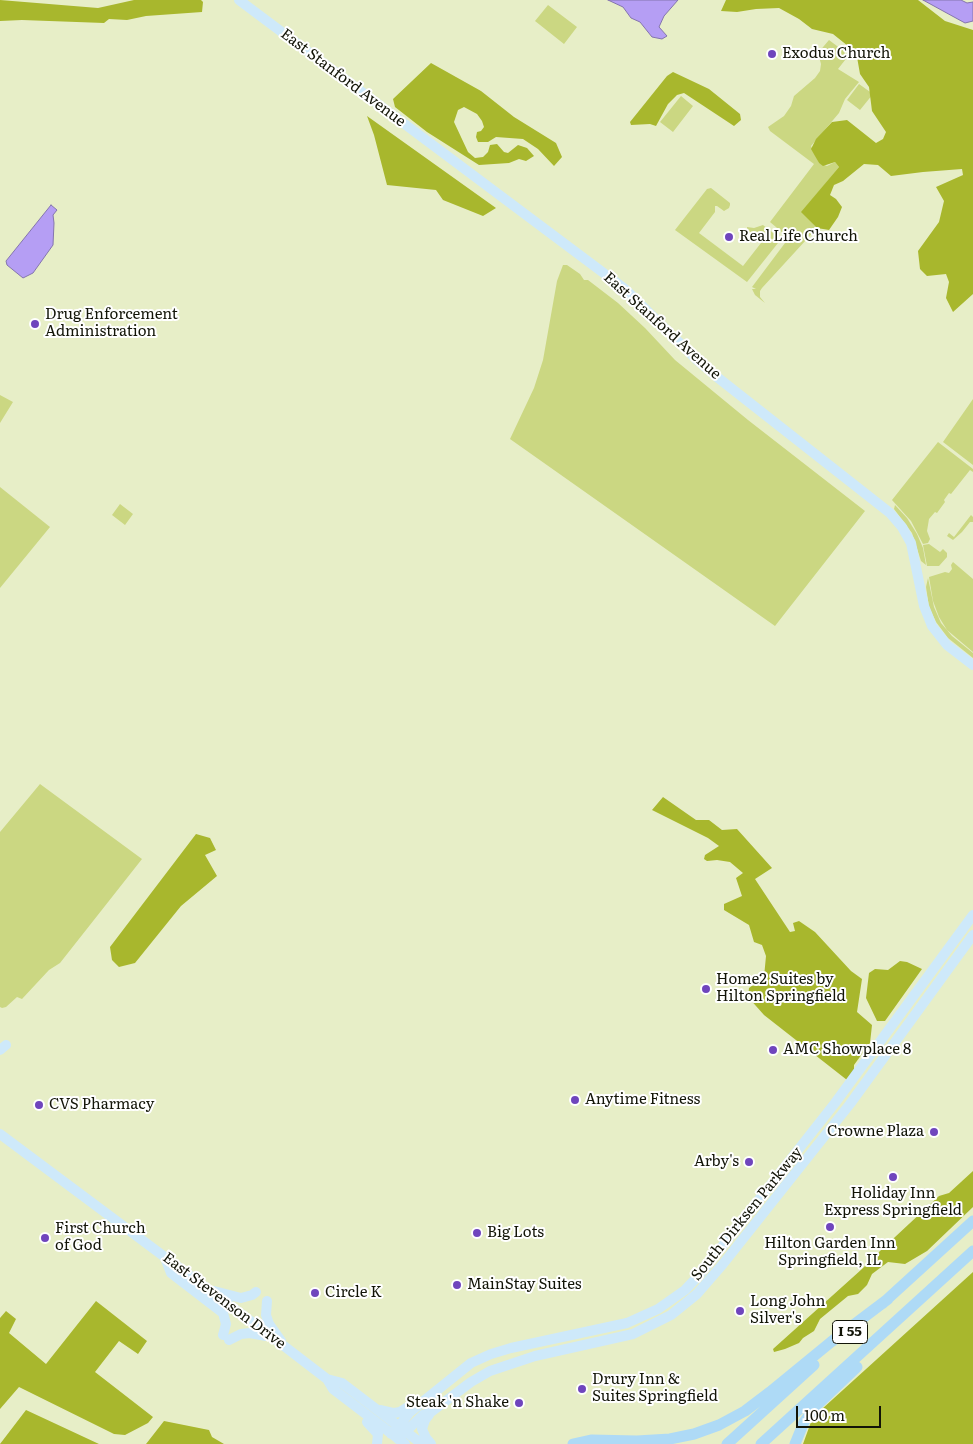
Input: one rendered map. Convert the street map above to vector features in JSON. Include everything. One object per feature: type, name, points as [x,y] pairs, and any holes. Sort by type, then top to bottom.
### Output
[{"type":"highway","name":"I 55","points":[[727,1444],[973,1221]]},
{"type":"highway","name":"I 55","points":[[761,1444],[973,1251]]},
{"type":"highway","points":[[795,1444],[804,1422],[816,1406],[860,1364],[932,1288]]},
{"type":"highway","points":[[564,1444],[585,1439],[637,1441],[670,1439],[694,1434],[719,1425],[745,1411],[888,1298]]},
{"type":"highway","points":[[573,1444],[591,1440]]},
{"type":"main road","name":"East Stanford Avenue","points":[[239,0],[621,286],[717,377],[895,517],[912,543],[924,606],[932,626],[948,645],[973,665]]},
{"type":"main road","name":"South Dirksen Parkway","points":[[400,1435],[410,1412],[471,1363],[492,1354],[613,1327],[643,1317],[667,1303],[692,1283],[841,1095],[973,915]]},
{"type":"main road","name":"South Dirksen Parkway","points":[[400,1435],[424,1415],[431,1412],[471,1382],[498,1367],[535,1356],[633,1334],[671,1315],[697,1294],[724,1264],[850,1104],[973,935]]},
{"type":"main road","name":"East Stevenson Drive","points":[[0,1134],[284,1346],[327,1379],[333,1389],[400,1435],[422,1444]]},
{"type":"main road","points":[[163,1255],[171,1273],[223,1313],[226,1324],[226,1338],[250,1333],[270,1336]]},
{"type":"main road","points":[[204,1287],[239,1298],[256,1292]]},
{"type":"main road","points":[[267,1301],[266,1315],[269,1324],[284,1346]]},
{"type":"main road","points":[[588,1332],[604,1320]]},
{"type":"main road","points":[[376,1409],[385,1412],[400,1412],[447,1377],[461,1370]]},
{"type":"main road","name":"East Stevenson Drive","points":[[327,1379],[342,1383],[376,1409],[400,1435]]},
{"type":"main road","points":[[333,1389],[336,1398],[374,1428],[378,1434],[377,1444]]},
{"type":"main road","points":[[431,1412],[424,1420],[422,1429],[431,1444]]},
{"type":"green space","points":[[0,0],[98,8],[134,0],[201,0],[203,2],[202,12],[146,16],[127,20],[109,19],[104,23],[0,21]]},
{"type":"green space","points":[[726,0],[918,0],[945,21],[973,30],[973,294],[953,312],[946,298],[949,282],[946,274],[927,276],[920,269],[918,251],[939,222],[944,201],[936,187],[963,175],[962,169],[891,176],[878,165],[864,164],[843,181],[834,185],[830,195],[842,207],[829,230],[817,228],[801,212],[839,167],[835,162],[823,166],[819,163],[811,149],[816,139],[832,122],[847,120],[876,143],[883,139],[886,132],[872,111],[869,87],[860,74],[857,57],[848,46],[833,34],[812,29],[779,8],[737,12],[721,11]]},
{"type":"green space","points":[[548,5],[577,27],[564,44],[535,21]]},
{"type":"green space","points":[[829,40],[849,55],[838,69],[859,82],[845,99],[839,113],[811,146],[819,163],[827,166],[835,162],[839,167],[802,212],[817,228],[762,288],[760,297],[765,303],[755,295],[752,289],[756,289],[752,287],[785,243],[783,233],[770,222],[814,164],[770,131],[768,127],[784,116],[791,106],[794,96],[815,78],[820,71],[821,64],[818,53]]},
{"type":"green space","points":[[431,63],[481,91],[514,117],[556,143],[562,157],[554,166],[538,149],[523,139],[496,137],[488,142],[478,142],[477,132],[481,131],[484,127],[482,121],[477,114],[464,107],[458,110],[454,122],[468,152],[475,158],[483,157],[488,152],[490,145],[497,144],[504,152],[508,153],[518,145],[527,148],[534,156],[526,161],[519,159],[509,163],[479,165],[427,132],[395,107],[393,99]]},
{"type":"green space","points":[[673,72],[709,89],[740,114],[741,120],[734,126],[684,93],[677,95],[668,104],[656,126],[650,124],[631,125],[630,122],[667,76]]},
{"type":"green space","points":[[859,84],[873,94],[860,110],[847,100]]},
{"type":"green space","points":[[681,96],[693,106],[673,132],[660,122]]},
{"type":"green space","points":[[367,116],[496,208],[483,216],[443,200],[436,190],[387,185]]},
{"type":"green space","points":[[711,188],[730,205],[724,211],[715,206],[715,212],[699,233],[743,266],[761,243],[747,232],[747,227],[754,228],[763,225],[779,239],[778,243],[747,282],[675,230],[707,189]]},
{"type":"green space","points":[[563,265],[567,265],[580,274],[584,280],[588,280],[618,303],[675,360],[748,420],[865,511],[775,626],[510,439],[534,388],[543,360],[557,281]]},
{"type":"green space","points":[[0,395],[13,402],[0,423]]},
{"type":"green space","points":[[973,399],[973,465],[943,442]]},
{"type":"green space","points":[[938,442],[973,469],[973,472],[970,470],[951,494],[949,493],[937,513],[935,512],[929,519],[927,531],[930,539],[928,543],[923,544],[911,521],[892,500]]},
{"type":"green space","points":[[0,487],[50,527],[0,588]]},
{"type":"green space","points":[[120,504],[133,514],[125,525],[112,515]]},
{"type":"green space","points":[[895,505],[907,518],[917,534],[923,548],[926,565],[921,561],[912,533],[894,509]]},
{"type":"green space","points":[[971,515],[973,522],[970,522],[953,540],[947,536],[949,533],[954,537]]},
{"type":"green space","points":[[929,544],[940,552],[943,549],[947,553],[947,557],[939,566],[927,566],[923,545]]},
{"type":"green space","points":[[953,562],[973,579],[973,652],[947,630],[939,617],[933,601],[929,577],[945,572],[949,573]]},
{"type":"green space","points":[[928,578],[934,607],[941,623],[952,636],[973,653],[973,658],[948,638],[936,622],[929,607],[926,587]]},
{"type":"green space","points":[[40,784],[142,859],[60,963],[49,970],[22,999],[17,997],[6,1007],[2,1008],[0,1007],[0,832]]},
{"type":"green space","points":[[663,797],[696,820],[709,820],[722,830],[737,829],[772,868],[755,879],[790,932],[795,931],[793,923],[799,921],[815,932],[851,971],[862,979],[857,1012],[872,1025],[870,1043],[854,1065],[854,1072],[847,1080],[764,1015],[748,997],[749,988],[764,977],[766,956],[762,945],[754,942],[749,925],[724,910],[724,904],[742,896],[736,878],[743,873],[730,862],[707,861],[704,859],[705,855],[719,846],[708,838],[652,810]]},
{"type":"green space","points":[[196,834],[210,838],[216,850],[205,855],[217,876],[181,906],[135,963],[119,967],[112,960],[110,947]]},
{"type":"green space","points":[[900,961],[922,969],[885,1021],[877,1021],[866,998],[869,973],[875,969],[888,970]]},
{"type":"green space","points":[[973,1171],[973,1207],[927,1251],[905,1264],[888,1262],[872,1274],[867,1285],[858,1294],[848,1296],[820,1319],[814,1331],[799,1343],[774,1352],[773,1349],[939,1196],[949,1193]]},
{"type":"green space","points":[[973,1272],[973,1444],[803,1444],[811,1422],[822,1409]]},
{"type":"green space","points":[[96,1301],[147,1341],[138,1354],[119,1341],[95,1372],[153,1417],[148,1423],[125,1435],[114,1434],[19,1387],[0,1409],[0,1318],[6,1311],[16,1319],[9,1333],[46,1364]]},
{"type":"green space","points":[[26,1410],[99,1444],[0,1444]]},
{"type":"green space","points":[[164,1421],[209,1430],[212,1437],[224,1444],[146,1444]]},
{"type":"shaded area","points":[[608,0],[678,0],[664,16],[659,27],[667,36],[662,39],[652,37],[640,22],[631,18],[623,7]]},
{"type":"shaded area","points":[[923,0],[961,0],[967,3],[973,2],[973,21],[965,23]]},
{"type":"shaded area","points":[[51,205],[57,210],[53,215],[53,245],[33,273],[23,278],[7,265],[6,261]]},
{"type":"place","name":"Exodus Church","points":[[772,54]]},
{"type":"place","name":"Real Life Church","points":[[729,237]]},
{"type":"place","name":"Drug Enforcement Administration","points":[[35,324]]},
{"type":"place","name":"Home2 Suites by Hilton Springfield","points":[[706,989]]},
{"type":"place","name":"AMC Showplace 8","points":[[773,1050]]},
{"type":"place","name":"Anytime Fitness","points":[[575,1100]]},
{"type":"place","name":"CVS Pharmacy","points":[[39,1105]]},
{"type":"place","name":"Crowne Plaza","points":[[934,1132]]},
{"type":"place","name":"Arby's","points":[[749,1162]]},
{"type":"place","name":"Holiday Inn Express Springfield","points":[[893,1177]]},
{"type":"place","name":"Hilton Garden Inn Springfield, IL","points":[[830,1227]]},
{"type":"place","name":"Big Lots","points":[[477,1233]]},
{"type":"place","name":"First Church of God","points":[[45,1238]]},
{"type":"place","name":"MainStay Suites","points":[[457,1285]]},
{"type":"place","name":"Circle K","points":[[315,1293]]},
{"type":"place","name":"Long John Silver's","points":[[740,1311]]},
{"type":"place","name":"Drury Inn & Suites Springfield","points":[[582,1389]]},
{"type":"place","name":"Steak 'n Shake","points":[[519,1403]]}]
